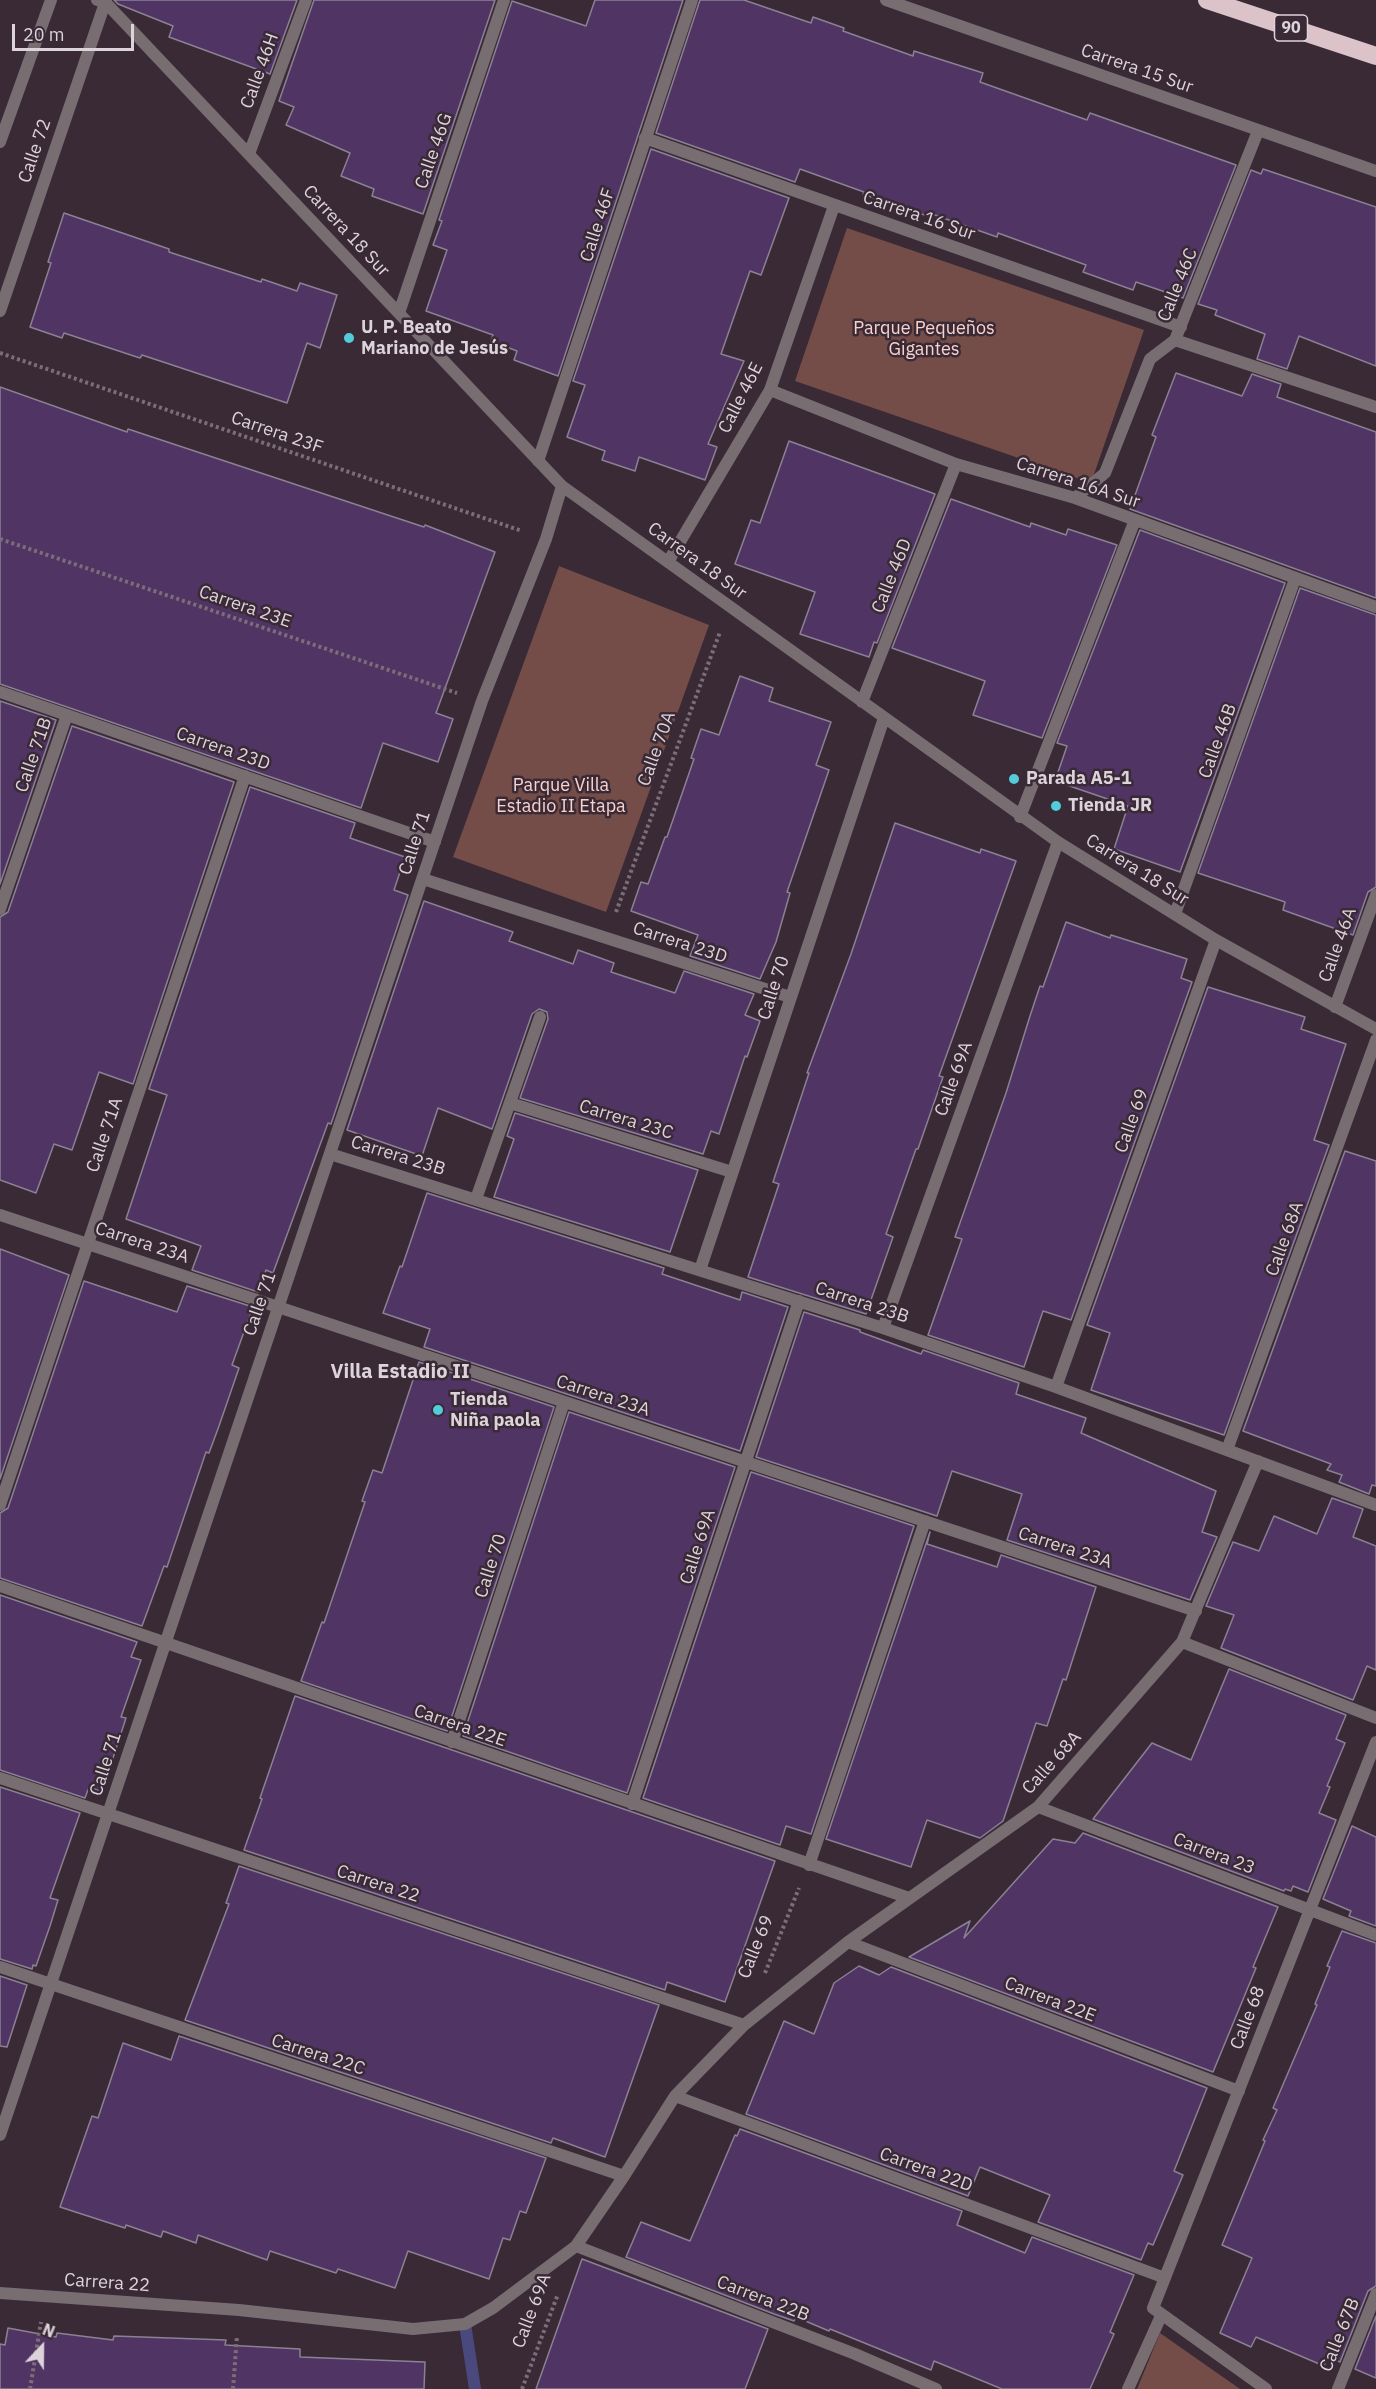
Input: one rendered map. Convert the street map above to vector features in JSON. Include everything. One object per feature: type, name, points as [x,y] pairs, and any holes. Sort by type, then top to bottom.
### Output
[{"type":"highway","name":"90","points":[[1207,0],[1371,51]]},
{"type":"street","name":"Calle 72","points":[[0,142],[51,0]]},
{"type":"street","name":"Calle 46H","points":[[249,154],[306,0]]},
{"type":"street","name":"Calle 46G","points":[[399,313],[504,0]]},
{"type":"street","name":"Calle 46F","points":[[538,461],[692,0]]},
{"type":"street","name":"Carrera 15 Sur","points":[[886,0],[1376,171]]},
{"type":"street","name":"Calle 72","points":[[0,311],[102,1]]},
{"type":"street","name":"Carrera 18 Sur","points":[[102,1],[562,486],[1058,842],[1216,940],[1376,1029]]},
{"type":"street","name":"Calle 46C","points":[[1075,498],[1105,473],[1150,359],[1175,340],[1258,131]]},
{"type":"street","name":"Carrera 16 Sur","points":[[645,138],[1181,327]]},
{"type":"street","name":"Calle 46E","points":[[668,562],[770,390],[834,206]]},
{"type":"street","points":[[1175,340],[1376,407]]},
{"type":"street","name":"Carrera 16A Sur","points":[[770,390],[956,464],[1075,498],[1376,608]]},
{"type":"street","name":"Calle 46D","points":[[862,702],[956,464]]},
{"type":"street","name":"Calle 71","points":[[0,2135],[482,701],[546,539],[562,486]]},
{"type":"street","points":[[1020,816],[1135,520]]},
{"type":"street","name":"Calle 46B","points":[[1175,914],[1295,579]]},
{"type":"street","name":"Carrera 23D","points":[[0,692],[435,842]]},
{"type":"street","name":"Calle 71B","points":[[0,909],[67,715]]},
{"type":"street","name":"Calle 70","points":[[700,1270],[884,718]]},
{"type":"street","name":"Calle 71A","points":[[0,1506],[245,776]]},
{"type":"street","name":"Calle 69A","points":[[883,1328],[1058,842]]},
{"type":"street","name":"Carrera 23D","points":[[423,879],[790,997]]},
{"type":"street","name":"Calle 46A","points":[[1335,1007],[1376,895]]},
{"type":"street","name":"Calle 69","points":[[1056,1387],[1216,940]]},
{"type":"street","points":[[476,1199],[540,1017]]},
{"type":"street","name":"Calle 68A","points":[[1227,1450],[1376,1040]]},
{"type":"street","name":"Carrera 23C","points":[[510,1103],[732,1172]]},
{"type":"street","name":"Carrera 23B","points":[[330,1154],[883,1328],[1056,1387],[1376,1505]]},
{"type":"street","name":"Carrera 23A","points":[[0,1215],[1196,1611]]},
{"type":"street","name":"Calle 69A","points":[[632,1804],[798,1301]]},
{"type":"street","name":"Calle 70","points":[[452,1742],[564,1402]]},
{"type":"street","name":"Calle 68A","points":[[744,2025],[848,1942],[1038,1807],[1182,1642],[1258,1461]]},
{"type":"street","points":[[809,1865],[925,1521]]},
{"type":"street","name":"Carrera 22E","points":[[0,1586],[909,1898]]},
{"type":"street","points":[[1182,1642],[1376,1718]]},
{"type":"street","name":"Calle 68","points":[[1128,2389],[1157,2312],[1165,2278],[1376,1742]]},
{"type":"street","name":"Carrera 22","points":[[0,1778],[744,2025]]},
{"type":"street","name":"Carrera 23","points":[[1038,1807],[1376,1935]]},
{"type":"street","name":"Carrera 22E","points":[[848,1942],[1239,2091]]},
{"type":"street","name":"Carrera 22C","points":[[0,1967],[624,2176]]},
{"type":"street","points":[[576,2246],[675,2096],[744,2025]]},
{"type":"street","name":"Carrera 22D","points":[[675,2096],[1165,2278]]},
{"type":"street","name":"Carrera 22","points":[[0,2293],[238,2310],[413,2329],[465,2324],[493,2308],[576,2246]]},
{"type":"street","name":"Carrera 22B","points":[[576,2246],[855,2354],[936,2389]]},
{"type":"street","name":"Calle 67B","points":[[1338,2389],[1376,2294]]},
{"type":"street","points":[[1157,2312],[1266,2389]]},
{"type":"path","name":"Carrera 23F","points":[[0,353],[546,539]]},
{"type":"path","name":"Carrera 23E","points":[[0,539],[482,701]]},
{"type":"path","name":"Calle 70A","points":[[606,938],[730,607]]},
{"type":"path","name":"Calle 69","points":[[744,2025],[809,1865]]},
{"type":"path","name":"Calle 69A","points":[[522,2389],[576,2246]]},
{"type":"path","points":[[233,2389],[238,2310]]},
{"type":"path","points":[[30,2389],[38,2342]]},
{"type":"green space","name":"Parque Pequeños Gigantes","points":[[847,228],[1144,330],[1091,483],[795,381]]},
{"type":"green space","name":"Parque Villa Estadio II Etapa","points":[[559,566],[709,625],[606,912],[453,857]]},
{"type":"green space","points":[[1160,2333],[1240,2389],[1137,2389]]},
{"type":"building","points":[[114,0],[297,0],[270,74],[169,37],[173,26],[118,4]]},
{"type":"building","points":[[314,0],[495,0],[423,214],[372,196],[374,189],[341,176],[350,153],[286,125],[294,107],[279,101]]},
{"type":"building","points":[[595,0],[683,0],[558,376],[514,360],[517,351],[491,341],[493,335],[426,311],[447,250],[433,245],[442,221],[439,220],[512,1],[586,26]]},
{"type":"building","points":[[700,0],[744,0],[811,23],[813,17],[844,28],[843,31],[913,56],[914,51],[983,73],[980,82],[1087,120],[1090,113],[1236,165],[1183,298],[1136,282],[1133,290],[1083,272],[1086,265],[998,233],[997,237],[932,214],[931,217],[896,206],[800,169],[795,182],[656,133]]},
{"type":"building","points":[[651,149],[789,198],[761,275],[750,271],[721,354],[744,361],[708,444],[717,447],[705,480],[639,457],[635,471],[602,460],[605,451],[567,437],[585,385],[573,381]]},
{"type":"building","points":[[1263,169],[1376,207],[1376,366],[1299,336],[1287,369],[1257,359],[1265,334],[1215,315],[1217,310],[1198,304],[1251,170],[1261,174]]},
{"type":"building","points":[[64,213],[169,249],[169,252],[261,282],[262,279],[297,291],[300,283],[337,295],[320,348],[307,343],[287,403],[142,355],[140,358],[64,333],[62,338],[30,327],[51,263],[48,262]]},
{"type":"building","points":[[1176,373],[1242,396],[1252,374],[1281,384],[1277,397],[1376,432],[1376,598],[1130,509],[1156,437],[1152,435]]},
{"type":"building","points":[[0,387],[127,432],[128,429],[424,527],[425,525],[495,552],[436,713],[453,719],[438,762],[383,743],[361,808],[0,684]]},
{"type":"building","points":[[789,441],[935,494],[877,643],[874,642],[869,657],[800,634],[815,592],[735,564],[751,520],[760,523]]},
{"type":"building","points":[[951,499],[1030,527],[1031,523],[1066,535],[1068,529],[1117,545],[1042,738],[973,715],[985,681],[892,648]]},
{"type":"building","points":[[1140,530],[1285,583],[1180,872],[1114,849],[1128,806],[1055,781],[1067,746],[1057,743]]},
{"type":"building","points":[[1300,588],[1376,615],[1376,887],[1368,892],[1353,935],[1283,910],[1285,902],[1198,873]]},
{"type":"building","points":[[740,676],[773,688],[769,701],[831,722],[816,765],[829,770],[787,892],[790,893],[776,942],[760,979],[690,956],[698,935],[631,911],[641,882],[648,884],[665,837],[667,837],[694,759],[691,758],[701,729],[719,735]]},
{"type":"building","points":[[0,701],[56,720],[0,884]]},
{"type":"building","points":[[72,726],[234,782],[133,1084],[99,1072],[72,1150],[54,1144],[36,1193],[0,1180],[0,917],[8,912]]},
{"type":"building","points":[[250,787],[355,823],[350,838],[405,857],[394,890],[408,895],[331,1124],[328,1123],[273,1273],[266,1270],[258,1292],[192,1270],[201,1246],[126,1219],[167,1095],[149,1089]]},
{"type":"building","points":[[895,823],[980,853],[981,849],[1016,861],[939,1076],[943,1077],[918,1149],[916,1149],[886,1234],[893,1237],[866,1314],[748,1277],[779,1184],[773,1182],[809,1073],[807,1073],[851,954]]},
{"type":"building","points":[[424,901],[513,932],[509,941],[573,964],[578,950],[614,963],[611,972],[675,993],[684,971],[754,994],[745,1015],[760,1021],[747,1057],[745,1056],[719,1134],[711,1131],[703,1154],[520,1098],[548,1019],[547,1012],[539,1009],[532,1014],[492,1129],[438,1108],[422,1156],[347,1130]]},
{"type":"building","points":[[1066,922],[1110,938],[1111,935],[1187,959],[1181,978],[1192,982],[1071,1320],[1043,1311],[1024,1367],[928,1335],[962,1239],[955,1237],[1006,1093],[1040,986],[1043,987]]},
{"type":"building","points":[[1208,987],[1305,1017],[1301,1029],[1346,1044],[1314,1140],[1329,1145],[1224,1435],[1091,1390],[1110,1333],[1087,1325]]},
{"type":"building","points":[[515,1113],[698,1170],[670,1252],[494,1197],[514,1139],[507,1136]]},
{"type":"building","points":[[1345,1151],[1376,1161],[1376,1486],[1372,1485],[1369,1494],[1339,1482],[1342,1475],[1327,1470],[1331,1464],[1243,1431]]},
{"type":"building","points":[[427,1193],[664,1268],[662,1274],[740,1300],[742,1292],[788,1307],[740,1451],[424,1347],[430,1329],[383,1313],[400,1266],[402,1267]]},
{"type":"building","points":[[0,1249],[69,1275],[0,1479]]},
{"type":"building","points":[[84,1281],[177,1312],[187,1286],[253,1307],[232,1365],[239,1368],[219,1426],[209,1453],[206,1452],[167,1567],[164,1566],[142,1626],[0,1578],[0,1513],[8,1508]]},
{"type":"building","points":[[804,1312],[860,1330],[860,1332],[921,1354],[923,1350],[1019,1383],[1016,1394],[1086,1418],[1081,1433],[1216,1491],[1202,1532],[1217,1537],[1190,1600],[1007,1540],[1022,1494],[952,1471],[937,1516],[756,1457]]},
{"type":"building","points":[[419,1362],[554,1407],[447,1731],[301,1681],[322,1622],[324,1623],[365,1502],[362,1501],[373,1470],[382,1473]]},
{"type":"building","points":[[569,1412],[735,1467],[627,1793],[463,1736]]},
{"type":"building","points":[[751,1472],[914,1526],[811,1834],[786,1826],[780,1845],[643,1798]]},
{"type":"building","points":[[1332,1498],[1363,1509],[1353,1537],[1376,1546],[1376,1670],[1367,1666],[1353,1700],[1221,1648],[1234,1615],[1206,1606],[1233,1542],[1259,1551],[1274,1516],[1317,1534]]},
{"type":"building","points":[[930,1532],[927,1544],[997,1567],[1001,1555],[1096,1587],[1066,1680],[1063,1679],[1047,1726],[1036,1723],[1003,1821],[980,1838],[927,1820],[911,1867],[826,1839]]},
{"type":"building","points":[[0,1595],[137,1642],[131,1657],[141,1660],[121,1717],[126,1718],[102,1792],[89,1787],[85,1798],[0,1770]]},
{"type":"building","points":[[1229,1669],[1346,1715],[1336,1739],[1345,1743],[1327,1786],[1330,1787],[1319,1813],[1336,1820],[1308,1892],[1293,1886],[1291,1891],[1285,1889],[1284,1891],[1093,1819],[1152,1743],[1191,1760]]},
{"type":"building","points":[[295,1696],[775,1861],[725,2002],[667,1982],[665,1990],[244,1850]]},
{"type":"building","points":[[0,1787],[80,1813],[50,1898],[58,1900],[50,1926],[36,1966],[33,1965],[32,1969],[0,1959]]},
{"type":"building","points":[[1352,1826],[1376,1837],[1376,1926],[1349,1916],[1351,1911],[1323,1899]]},
{"type":"building","points":[[1083,1833],[1278,1907],[1253,1967],[1256,1968],[1213,2072],[909,1957],[970,1921],[964,1938],[1053,1839],[1075,1843]]},
{"type":"building","points":[[239,1866],[659,2005],[605,2157],[553,2138],[551,2143],[185,2020],[229,1904],[226,1903]]},
{"type":"building","points":[[1342,1931],[1376,1943],[1376,2286],[1368,2291],[1340,2362],[1328,2357],[1324,2366],[1256,2337],[1251,2347],[1220,2333],[1252,2258],[1222,2245],[1277,2110],[1273,2108],[1317,2005],[1315,2004],[1330,1967],[1327,1966]]},
{"type":"building","points":[[859,1966],[879,1975],[891,1967],[1207,2088],[1174,2171],[1183,2175],[1153,2245],[1148,2243],[1141,2260],[1038,2222],[1050,2195],[980,2167],[968,2196],[746,2114],[784,2021],[814,2034],[834,1983]]},
{"type":"building","points":[[0,1976],[27,1985],[7,2047],[0,2046]]},
{"type":"building","points":[[179,2036],[546,2158],[526,2213],[520,2211],[510,2240],[503,2238],[489,2279],[408,2251],[395,2288],[338,2269],[336,2273],[270,2251],[267,2260],[198,2235],[196,2243],[163,2231],[161,2237],[60,2207],[92,2116],[98,2118],[123,2043],[171,2060]]},
{"type":"building","points":[[740,2129],[962,2211],[957,2225],[1025,2253],[1032,2237],[1134,2275],[1110,2332],[1114,2334],[1090,2389],[1002,2389],[934,2361],[931,2370],[830,2329],[829,2331],[796,2317],[794,2321],[774,2314],[626,2257],[641,2222],[690,2241],[735,2135],[737,2136]]},
{"type":"building","points":[[582,2259],[768,2329],[745,2389],[536,2389]]},
{"type":"building","points":[[1376,2316],[1376,2378],[1355,2369]]},
{"type":"building","points":[[8,2328],[56,2337],[57,2333],[113,2340],[114,2336],[226,2340],[225,2345],[300,2349],[300,2357],[425,2362],[424,2389],[0,2389],[0,2344],[5,2345]]},
{"type":"waterway","points":[[465,2324],[475,2389]]},
{"type":"place","name":"U. P. Beato Mariano de Jesús","points":[[349,338]]},
{"type":"place","name":"Parada A5-1","points":[[1014,779]]},
{"type":"place","name":"Tienda JR","points":[[1056,806]]},
{"type":"place","name":"Tienda Niña paola","points":[[438,1410]]},
{"type":"district","name":"Villa Estadio II","points":[[400,1372]]}]
